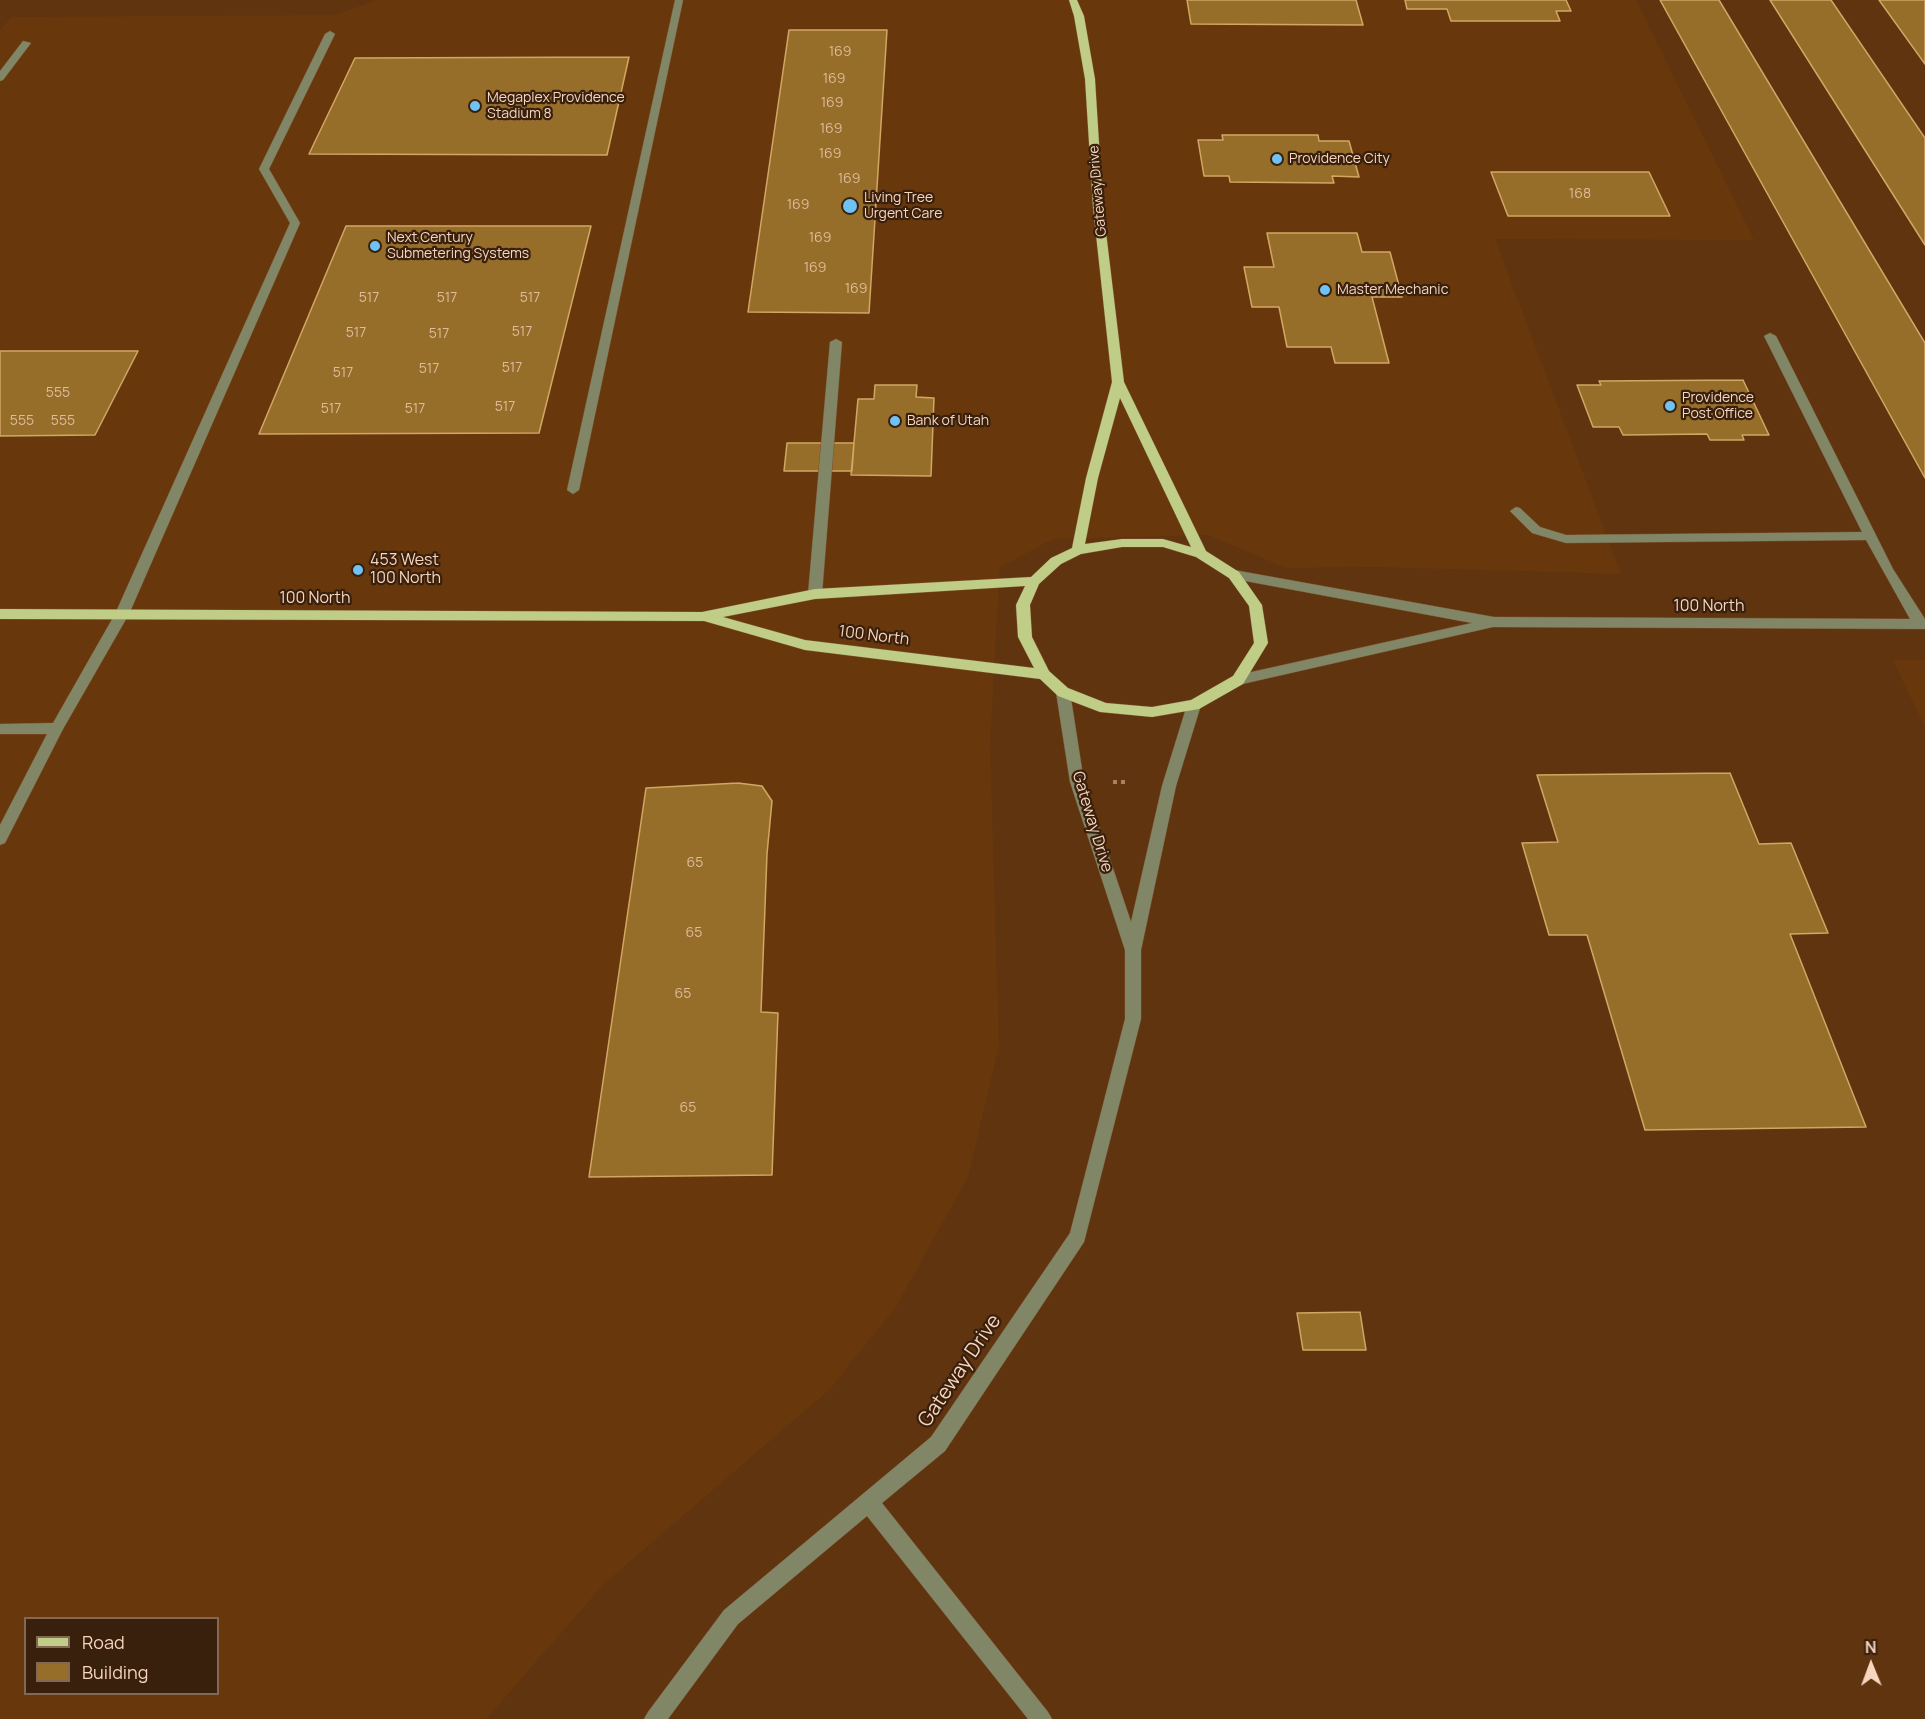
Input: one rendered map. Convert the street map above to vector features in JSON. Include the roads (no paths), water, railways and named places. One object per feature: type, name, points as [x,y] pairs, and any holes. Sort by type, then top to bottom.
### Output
[{"type":"main road","name":"Gateway Drive","points":[[1073,0],[1079,16],[1090,79],[1098,207],[1118,382],[1202,554]]},
{"type":"main road","name":"Gateway Drive","points":[[1078,550],[1092,478],[1118,382]]},
{"type":"main road","points":[[1122,543],[1163,543],[1202,554],[1234,575],[1255,605],[1261,643],[1238,680],[1194,705],[1152,712],[1105,708],[1063,692],[1044,674],[1025,638],[1023,605],[1034,580],[1056,561],[1078,550],[1122,543]]},
{"type":"main road","name":"100 North","points":[[0,614],[702,616],[816,594],[1034,580]]},
{"type":"main road","name":"100 North","points":[[702,616],[805,645],[1044,674]]},
{"type":"street","points":[[573,490],[679,0]]},
{"type":"street","points":[[0,839],[57,729],[122,614],[295,223],[264,169],[330,34]]},
{"type":"street","points":[[0,78],[26,43]]},
{"type":"street","points":[[1770,336],[1871,536],[1922,624]]},
{"type":"street","points":[[816,594],[836,342]]},
{"type":"street","points":[[1516,511],[1536,530],[1566,539],[1871,536]]},
{"type":"street","name":"100 North","points":[[1234,575],[1494,622],[1922,624]]},
{"type":"street","name":"100 North","points":[[1238,680],[1494,622]]},
{"type":"street","name":"Gateway Drive","points":[[1063,692],[1077,782],[1133,950]]},
{"type":"street","name":"Gateway Drive","points":[[655,1719],[732,1617],[938,1444],[1078,1236],[1133,1019],[1133,950],[1169,786],[1194,705]]},
{"type":"street","points":[[0,729],[57,729]]},
{"type":"street","points":[[869,1502],[1041,1719]]},
{"type":"place","name":"Megaplex Providence Stadium 8","points":[[475,106]]},
{"type":"place","name":"Providence City","points":[[1277,159]]},
{"type":"place","name":"Living Tree Urgent Care","points":[[850,206]]},
{"type":"place","name":"Next Century Submetering Systems","points":[[375,246]]},
{"type":"place","name":"Master Mechanic","points":[[1325,290]]},
{"type":"place","name":"Providence Post Office","points":[[1670,406]]},
{"type":"place","name":"Bank of Utah","points":[[895,421]]},
{"type":"place","name":"453 West 100 North","points":[[358,570]]}]
